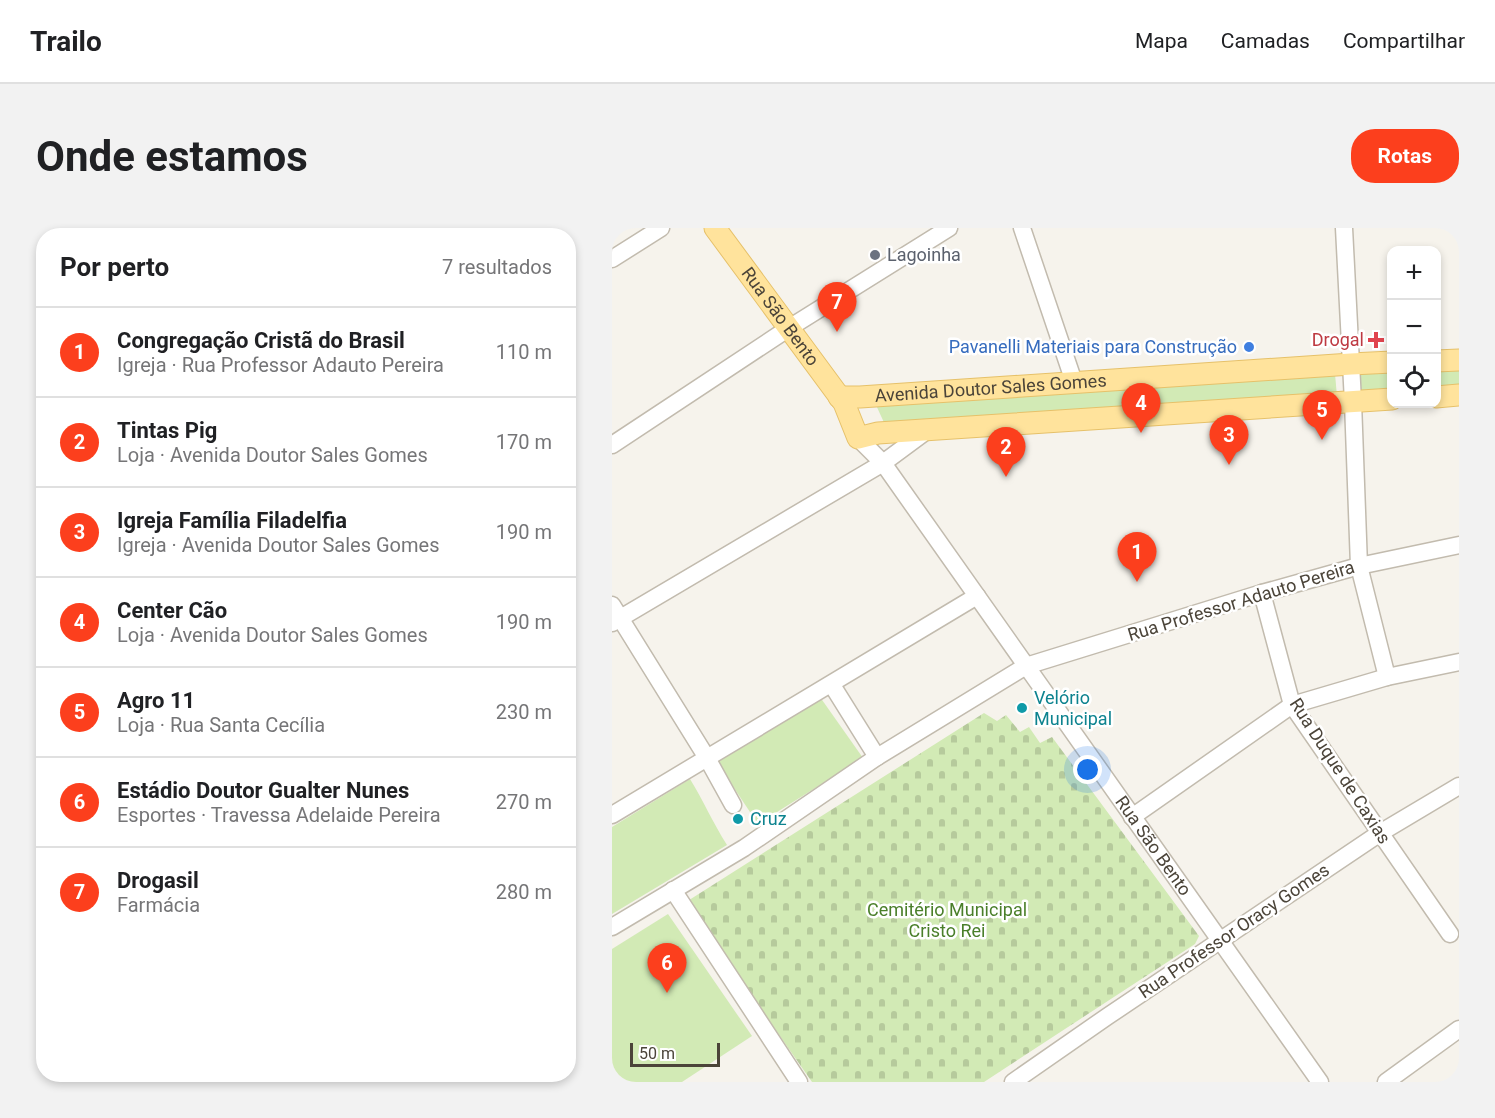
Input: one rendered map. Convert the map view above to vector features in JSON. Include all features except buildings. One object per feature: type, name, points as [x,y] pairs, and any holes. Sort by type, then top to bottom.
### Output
[{"type":"main road","name":"Rua São Bento","points":[[715,228],[868,435]]},
{"type":"main road","points":[[1441,361],[1459,360]]},
{"type":"main road","name":"Avenida Doutor Sales Gomes","points":[[842,400],[1074,382],[1387,362]]},
{"type":"main road","points":[[1441,397],[1459,395]]},
{"type":"main road","name":"Avenida Doutor Sales Gomes","points":[[868,435],[929,429],[1387,399]]},
{"type":"street","points":[[612,259],[661,228]]},
{"type":"street","points":[[612,445],[789,328],[949,228]]},
{"type":"street","points":[[1022,228],[1074,382]]},
{"type":"street","points":[[1344,228],[1359,566],[1387,677]]},
{"type":"street","points":[[734,805],[707,758],[615,616],[883,463],[929,429]]},
{"type":"street","name":"Rua São Bento","points":[[868,435],[883,463],[1320,1082]]},
{"type":"street","name":"Rua Professor Adauto Pereira","points":[[612,927],[744,848],[877,757],[1026,666],[1262,593],[1359,566],[1459,545]]},
{"type":"street","name":"Rua Duque de Caxias","points":[[1262,593],[1292,705],[1450,934]]},
{"type":"street","points":[[612,815],[977,596]]},
{"type":"street","points":[[1132,817],[1292,705],[1387,677],[1459,662]]},
{"type":"street","points":[[832,685],[877,757]]},
{"type":"street","name":"Rua Professor Oracy Gomes","points":[[1012,1082],[1380,833],[1459,786]]},
{"type":"street","points":[[673,890],[799,1082]]},
{"type":"street","points":[[1386,1082],[1459,1029]]},
{"type":"green space","points":[[1459,367],[1459,389],[1441,391],[1441,368]]},
{"type":"green space","points":[[1387,370],[1387,393],[1362,395],[1358,372]]},
{"type":"green space","points":[[1335,374],[1337,396],[886,427],[876,405]]},
{"type":"green space","points":[[820,697],[863,758],[758,824],[716,761]]},
{"type":"green space","name":"Cemitério Municipal Cristo Rei","points":[[984,713],[997,721],[1006,715],[1020,732],[1029,727],[1040,743],[1052,737],[1199,936],[1195,944],[984,1082],[812,1082],[686,902]]},
{"type":"green space","points":[[690,779],[727,845],[612,914],[612,827]]},
{"type":"green space","points":[[668,914],[752,1036],[682,1082],[612,1082],[612,949]]},
{"type":"place","name":"Lagoinha","points":[[875,255]]},
{"type":"place","name":"Drogasil","points":[[837,332]]},
{"type":"place","name":"Drogal","points":[[1376,340]]},
{"type":"place","name":"Pavanelli Materiais para Construção","points":[[1249,347]]},
{"type":"place","name":"Center Cão","points":[[1141,433]]},
{"type":"place","name":"Agro 11","points":[[1322,440]]},
{"type":"place","name":"Igreja Família Filadelfia","points":[[1229,465]]},
{"type":"place","name":"Tintas Pig","points":[[1006,477]]},
{"type":"place","name":"Congregação Cristã do Brasil","points":[[1137,582]]},
{"type":"place","name":"Velório Municipal","points":[[1022,708]]},
{"type":"place","name":"Cruz","points":[[738,819]]},
{"type":"place","name":"Estádio Doutor Gualter Nunes","points":[[667,993]]}]
